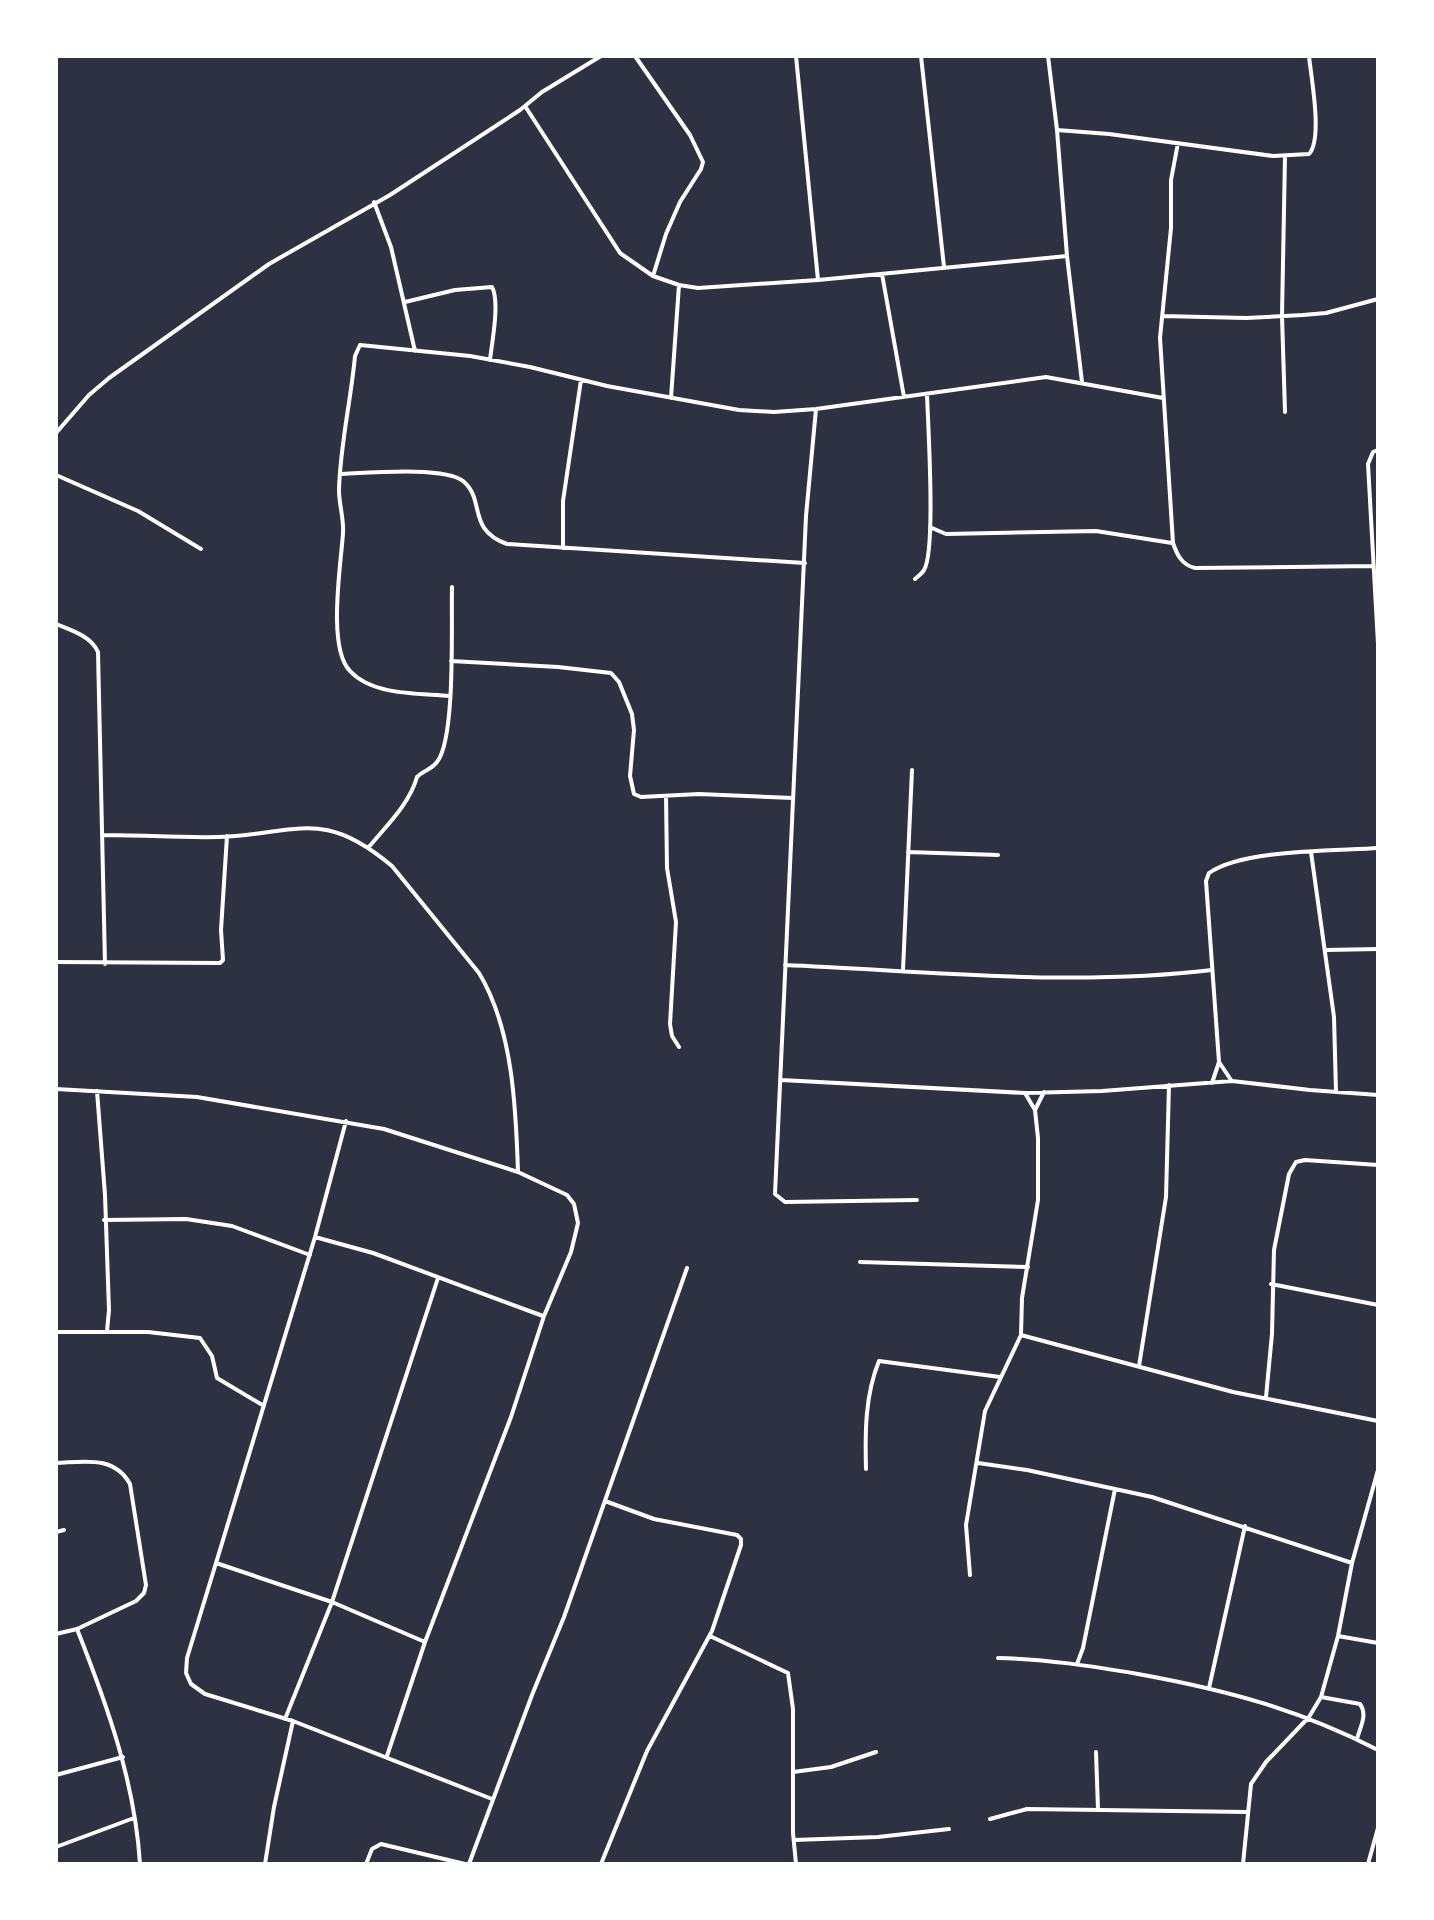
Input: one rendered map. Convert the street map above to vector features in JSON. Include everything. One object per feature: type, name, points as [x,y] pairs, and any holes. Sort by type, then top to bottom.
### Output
[{"type":"street","points":[[56,433],[89,395],[134,358],[269,264],[390,195],[601,56]]},
{"type":"street","points":[[635,56],[690,135],[703,162],[675,213],[653,276]]},
{"type":"street","points":[[796,56],[818,280]]},
{"type":"street","points":[[921,56],[944,267]]},
{"type":"street","points":[[1048,56],[1082,382]]},
{"type":"street","points":[[1057,130],[1215,150],[1285,156],[1309,154],[1314,146],[1315,104],[1309,56]]},
{"type":"street","points":[[525,106],[620,253],[653,276],[679,285],[698,288],[818,280],[1067,256]]},
{"type":"street","points":[[1178,143],[1171,180],[1171,228],[1162,316],[1163,398],[1173,543],[1183,562],[1195,568],[1373,566]]},
{"type":"street","points":[[1285,156],[1282,316],[1285,412]]},
{"type":"street","points":[[374,202],[391,247],[415,351]]},
{"type":"street","points":[[882,274],[904,397]]},
{"type":"street","points":[[671,399],[679,285]]},
{"type":"street","points":[[405,302],[455,290],[492,287],[495,302],[490,360]]},
{"type":"street","points":[[1162,316],[1326,313],[1378,299]]},
{"type":"street","points":[[450,696],[383,688],[349,671],[342,659],[339,624],[344,528],[339,494],[340,474],[358,348],[363,345],[490,360],[671,399],[739,410],[774,412],[816,409],[1046,377],[1163,398]]},
{"type":"street","points":[[563,549],[563,501],[581,380]]},
{"type":"street","points":[[915,579],[925,569],[932,528],[927,394]]},
{"type":"street","points":[[816,409],[809,478],[774,1185],[778,1198],[785,1202],[917,1200]]},
{"type":"street","points":[[1378,450],[1373,452],[1368,464],[1378,644]]},
{"type":"street","points":[[340,474],[431,472],[454,475],[470,488],[481,525],[497,540],[522,546],[805,563]]},
{"type":"street","points":[[56,475],[138,511],[201,549]]},
{"type":"street","points":[[932,528],[946,534],[1096,531],[1173,543]]},
{"type":"street","points":[[368,848],[403,806],[417,777],[438,762],[449,718],[452,587]]},
{"type":"street","points":[[56,624],[86,638],[98,652],[105,964]]},
{"type":"street","points":[[451,661],[611,673],[626,698],[634,730],[631,789],[641,797],[738,794],[793,798]]},
{"type":"street","points":[[903,970],[912,770]]},
{"type":"street","points":[[666,796],[667,868],[676,922],[670,1024],[672,1036],[679,1047]]},
{"type":"street","points":[[103,835],[227,836],[289,827],[312,827],[340,832],[392,866],[479,973],[489,990],[504,1043],[516,1109],[518,1172]]},
{"type":"street","points":[[56,962],[220,963],[223,960],[221,930],[227,836]]},
{"type":"street","points":[[1212,1083],[1219,1062],[1206,881],[1209,873],[1227,863],[1273,855],[1378,848]]},
{"type":"street","points":[[908,852],[998,855]]},
{"type":"street","points":[[1311,852],[1334,1017],[1336,1092]]},
{"type":"street","points":[[1326,950],[1378,949]]},
{"type":"street","points":[[785,965],[946,974],[1109,978],[1212,970]]},
{"type":"street","points":[[1219,1062],[1232,1081]]},
{"type":"street","points":[[781,1080],[1025,1093],[1232,1081],[1378,1095]]},
{"type":"street","points":[[1139,1366],[1166,1197],[1169,1085]]},
{"type":"street","points":[[56,1089],[197,1097],[384,1129],[518,1172],[567,1195],[578,1213],[571,1252],[544,1316],[511,1417],[425,1642],[387,1756]]},
{"type":"street","points":[[97,1091],[105,1195],[107,1331]]},
{"type":"street","points":[[1035,1110],[1044,1092]]},
{"type":"street","points":[[970,1575],[966,1525],[985,1411],[1021,1335],[1022,1298],[1038,1200],[1035,1110],[1025,1093]]},
{"type":"street","points":[[346,1121],[310,1255],[191,1640],[186,1673],[191,1684],[205,1694],[293,1721],[492,1799]]},
{"type":"street","points":[[1266,1397],[1272,1334],[1274,1250],[1289,1174],[1293,1166],[1305,1160],[1378,1165]]},
{"type":"street","points":[[104,1220],[186,1219],[232,1226],[310,1255]]},
{"type":"street","points":[[315,1237],[373,1253],[544,1316]]},
{"type":"street","points":[[860,1262],[1028,1267]]},
{"type":"street","points":[[366,1864],[372,1849],[381,1844],[467,1864],[564,1617],[687,1268]]},
{"type":"street","points":[[285,1719],[332,1602],[438,1278]]},
{"type":"street","points":[[1271,1284],[1378,1305]]},
{"type":"street","points":[[56,1332],[107,1331],[200,1338],[212,1356],[217,1378],[264,1406]]},
{"type":"street","points":[[1021,1335],[1233,1392],[1378,1421]]},
{"type":"street","points":[[866,1469],[865,1431],[879,1361],[1000,1377]]},
{"type":"street","points":[[56,1463],[108,1464],[118,1467],[125,1474],[130,1484],[145,1574],[144,1593],[136,1601],[77,1629],[56,1634]]},
{"type":"street","points":[[978,1463],[1027,1470],[1152,1497],[1352,1563]]},
{"type":"street","points":[[1243,1864],[1251,1784],[1257,1773],[1309,1717],[1321,1697],[1338,1636],[1352,1563],[1378,1470]]},
{"type":"street","points":[[1077,1664],[1083,1648],[1115,1489]]},
{"type":"street","points":[[601,1864],[647,1751],[710,1636],[741,1545],[737,1535],[654,1519],[604,1501]]},
{"type":"street","points":[[1209,1689],[1245,1526]]},
{"type":"street","points":[[56,1532],[64,1530]]},
{"type":"street","points":[[216,1563],[378,1619],[425,1642]]},
{"type":"street","points":[[77,1629],[99,1683],[123,1757],[140,1864]]},
{"type":"street","points":[[710,1636],[788,1673],[793,1709],[796,1864]]},
{"type":"street","points":[[1338,1636],[1378,1643]]},
{"type":"street","points":[[998,1658],[1048,1659],[1261,1701],[1309,1717],[1378,1750]]},
{"type":"street","points":[[1321,1697],[1360,1704],[1364,1713],[1357,1739]]},
{"type":"street","points":[[265,1864],[293,1721]]},
{"type":"street","points":[[793,1772],[831,1767],[876,1752]]},
{"type":"street","points":[[1096,1752],[1098,1809]]},
{"type":"street","points":[[56,1775],[123,1757]]},
{"type":"street","points":[[990,1819],[1027,1809],[1247,1812]]},
{"type":"street","points":[[56,1847],[134,1818]]},
{"type":"street","points":[[1368,1864],[1378,1828]]},
{"type":"street","points":[[794,1840],[878,1837],[949,1829]]}]
